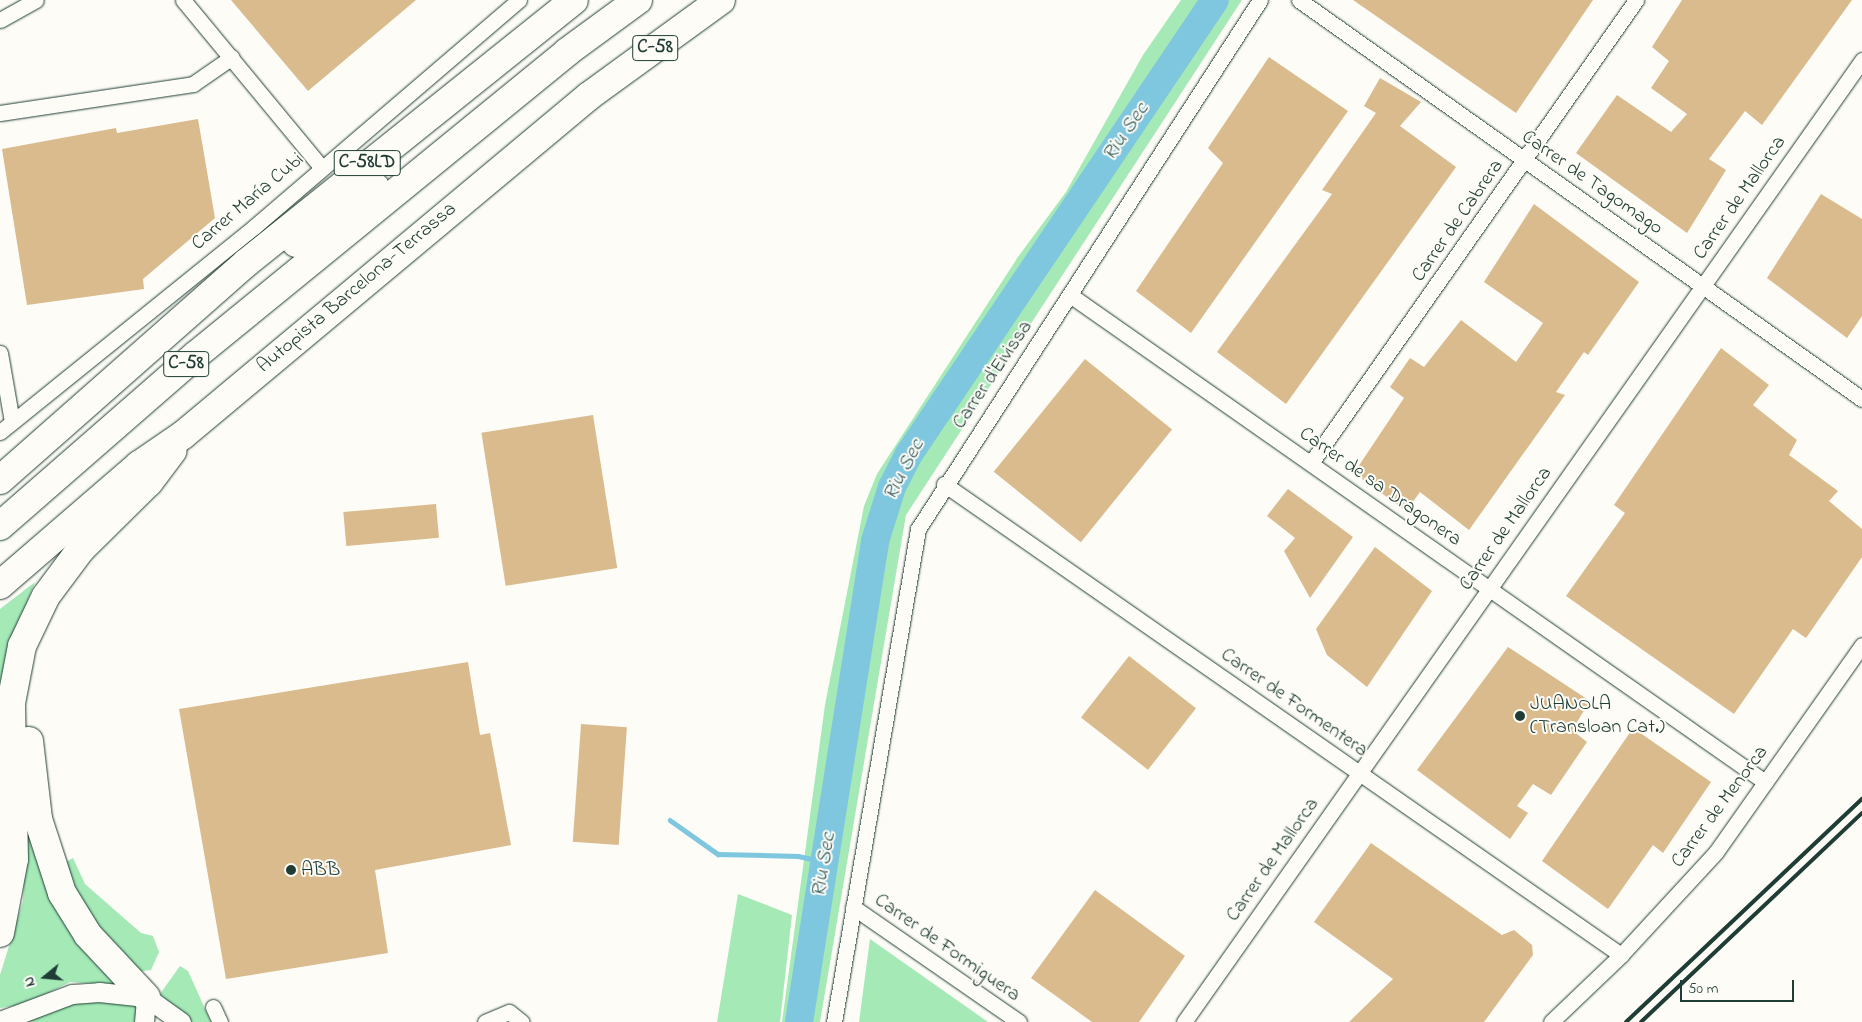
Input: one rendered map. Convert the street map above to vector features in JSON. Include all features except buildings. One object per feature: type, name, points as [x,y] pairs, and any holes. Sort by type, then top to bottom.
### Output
[{"type":"highway","name":"C-58LD","points":[[0,480],[352,176],[574,0]]},
{"type":"highway","name":"C-58","points":[[0,526],[196,355],[567,52],[638,0]]},
{"type":"highway","name":"Autopista Barcelona-Terrassa","points":[[0,585],[139,465],[183,435],[589,96],[721,0]]},
{"type":"highway","points":[[167,334],[567,52]]},
{"type":"highway","points":[[0,933],[14,859],[11,731],[16,669],[31,624],[65,571],[106,522],[149,482],[183,435]]},
{"type":"highway","points":[[65,571],[49,610],[32,677],[29,735],[38,819],[51,868],[74,916],[145,1010]]},
{"type":"street","points":[[0,20],[36,0]]},
{"type":"street","points":[[183,0],[321,167]]},
{"type":"street","name":"Carrer María Cubi","points":[[6,427],[254,227],[321,167],[519,0]]},
{"type":"street","name":"Carrer d'Eivissa","points":[[834,1022],[918,529],[944,484],[1070,295],[1260,0]]},
{"type":"street","name":"Carrer de Tagomago","points":[[1299,0],[1862,399]]},
{"type":"street","name":"Carrer de Cabrera","points":[[1311,463],[1636,0]]},
{"type":"street","points":[[0,113],[193,84],[232,57]]},
{"type":"street","name":"Carrer de Mallorca","points":[[1184,1022],[1862,60]]},
{"type":"street","name":"Carrer de sa Dragonera","points":[[1070,295],[1765,782]]},
{"type":"street","points":[[0,353],[6,427]]},
{"type":"street","name":"Carrer de Formentera","points":[[944,484],[1621,956]]},
{"type":"street","name":"Carrer de Menorca","points":[[1551,1022],[1621,956],[1716,852],[1862,645]]},
{"type":"street","name":"Carrer de Formiguera","points":[[853,907],[1019,1022]]},
{"type":"street","points":[[0,1021],[72,994],[99,992],[181,1022]]},
{"type":"street","points":[[212,1006],[220,1022]]},
{"type":"street","points":[[486,1022],[510,1012],[522,1022]]},
{"type":"green space","points":[[1181,0],[1242,0],[906,515],[820,1022],[782,1022],[825,705],[864,506],[877,474],[1018,257],[1066,192],[1143,55]]},
{"type":"green space","points":[[35,582],[11,642],[0,697],[0,609]]},
{"type":"green space","points":[[32,822],[128,986],[70,982],[26,1004],[0,1008],[0,975],[23,901],[26,825]]},
{"type":"green space","points":[[73,858],[85,884],[141,933],[153,936],[159,952],[151,970],[135,972],[108,945],[60,865]]},
{"type":"green space","points":[[738,894],[792,915],[780,1022],[717,1022]]},
{"type":"green space","points":[[870,939],[988,1022],[859,1022]]},
{"type":"green space","points":[[180,966],[188,971],[211,1022],[190,1022],[160,994]]},
{"type":"green space","points":[[105,1001],[137,1005],[135,1022],[27,1022],[70,1004]]},
{"type":"waterway","name":"Riu Sec","points":[[799,1022],[875,541],[892,487],[909,454],[1215,0]]},
{"type":"waterway","points":[[670,820],[718,854],[798,856],[822,861]]},
{"type":"railway","points":[[1626,1022],[1862,799]]},
{"type":"railway","points":[[1641,1022],[1862,813]]},
{"type":"place","name":"JUANOLA (Transloan Cat.)","points":[[1520,716]]},
{"type":"place","name":"ABB","points":[[291,870]]}]
